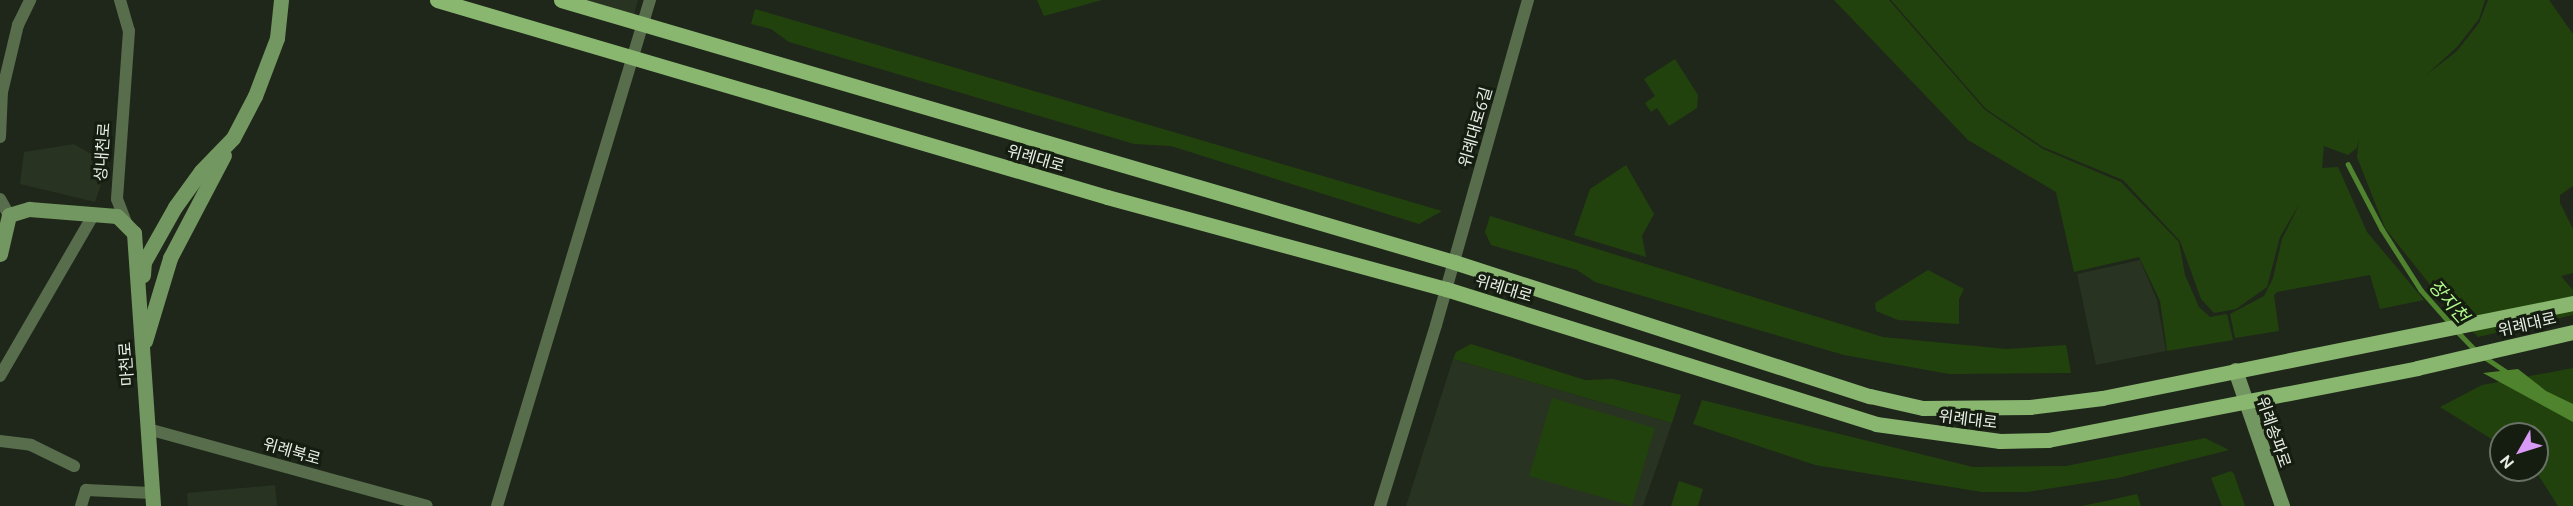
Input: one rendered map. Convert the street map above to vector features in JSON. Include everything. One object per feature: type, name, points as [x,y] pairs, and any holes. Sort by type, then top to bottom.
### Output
[{"type":"main road","points":[[143,347],[170,258],[255,96],[277,38],[281,0]]},
{"type":"main road","name":"위례대로","points":[[437,0],[634,60],[1107,197],[1446,289],[1875,424],[2000,441],[2048,440],[2417,368],[2573,332]]},
{"type":"main road","name":"위례대로","points":[[561,0],[1454,262],[1870,396],[1923,408],[2030,407],[2102,398],[2573,303]]},
{"type":"main road","points":[[141,314],[144,262],[201,171],[233,138]]},
{"type":"main road","points":[[0,254],[9,214],[29,209],[117,216],[126,222]]},
{"type":"main road","name":"마천로","points":[[126,222],[134,233],[152,500]]},
{"type":"main road","name":"위례송파로","points":[[2235,370],[2282,506]]},
{"type":"street","points":[[0,137],[2,92],[18,25],[30,0]]},
{"type":"street","name":"성내천로","points":[[120,0],[129,31],[117,199],[126,222]]},
{"type":"street","points":[[497,506],[634,60],[650,0]]},
{"type":"street","name":"위례대로6길","points":[[1380,506],[1454,262],[1528,0]]},
{"type":"street","points":[[0,199],[9,214]]},
{"type":"street","points":[[0,376],[94,214]]},
{"type":"street","name":"위례북로","points":[[148,429],[427,506]]},
{"type":"street","points":[[0,441],[31,445],[74,466]]},
{"type":"street","points":[[81,506],[86,490],[152,500]]},
{"type":"shaded area","points":[[586,0],[638,0],[634,15]]},
{"type":"shaded area","points":[[1037,0],[1102,0],[1044,16]]},
{"type":"shaded area","points":[[1834,0],[1889,0],[1985,110],[2043,149],[2121,182],[2179,242],[2185,275],[2199,307],[2210,317],[2227,314],[2233,340],[2167,351],[2160,301],[2139,257],[2074,272],[2056,192],[1968,140]]},
{"type":"shaded area","points":[[1891,0],[2485,0],[2479,19],[2457,47],[2425,76],[2457,51],[2479,23],[2488,0],[2549,0],[2573,34],[2573,186],[2560,195],[2560,203],[2573,229],[2573,273],[2561,276],[2573,290],[2573,315],[2478,337],[2439,296],[2385,228],[2357,157],[2359,138],[2357,148],[2348,155],[2324,146],[2322,168],[2338,167],[2367,232],[2424,300],[2380,309],[2370,275],[2277,292],[2274,295],[2279,331],[2235,338],[2230,314],[2264,296],[2273,278],[2282,239],[2300,203],[2280,237],[2267,287],[2236,309],[2214,313],[2201,299],[2180,241],[2123,180],[2043,147],[1986,109]]},
{"type":"shaded area","points":[[755,9],[1442,211],[1419,224],[1171,146],[1134,144],[789,42],[771,29],[751,24]]},
{"type":"shaded area","points":[[1675,59],[1698,95],[1697,108],[1669,126],[1657,108],[1651,112],[1645,103],[1655,96],[1644,79]]},
{"type":"shaded area","points":[[74,144],[108,164],[95,202],[20,184],[24,152]]},
{"type":"shaded area","points":[[1626,165],[1654,214],[1642,236],[1646,257],[1574,235],[1590,189]]},
{"type":"shaded area","points":[[1490,216],[1883,337],[2006,349],[2066,345],[2071,373],[1949,374],[1844,355],[1595,282],[1577,270],[1491,245],[1485,232]]},
{"type":"shaded area","points":[[2140,260],[2157,300],[2166,351],[2096,365],[2077,274]]},
{"type":"shaded area","points":[[1928,270],[1964,289],[1959,299],[1959,324],[1898,320],[1876,311],[1875,303]]},
{"type":"shaded area","points":[[1471,344],[1585,380],[1613,379],[1681,395],[1672,423],[1453,359],[1456,352]]},
{"type":"shaded area","points":[[1453,359],[1672,423],[1643,506],[1406,506]]},
{"type":"shaded area","points":[[2573,368],[2573,506],[2558,506],[2543,482],[2549,482],[2549,422],[2489,422],[2489,438],[2440,407],[2482,385]]},
{"type":"shaded area","points":[[2518,369],[2546,391],[2573,404],[2573,422],[2483,373]]},
{"type":"shaded area","points":[[1552,398],[1655,428],[1632,506],[1529,476]]},
{"type":"shaded area","points":[[1702,400],[1973,467],[2066,466],[2205,438],[2229,450],[2118,478],[2027,492],[1982,492],[1815,465],[1693,424]]},
{"type":"shaded area","points":[[2231,471],[2245,506],[2222,506],[2211,478]]},
{"type":"shaded area","points":[[1679,481],[1703,489],[1698,506],[1671,506]]},
{"type":"shaded area","points":[[275,485],[277,506],[188,506],[187,493]]},
{"type":"shaded area","points":[[2137,494],[2141,506],[2081,506],[2106,501]]},
{"type":"waterway","name":"장지천","points":[[2348,164],[2382,229],[2421,290],[2452,325]]},
{"type":"waterway","name":"장지천","points":[[2457,331],[2476,351]]},
{"type":"waterway","name":"장지천","points":[[2483,356],[2508,373]]}]
